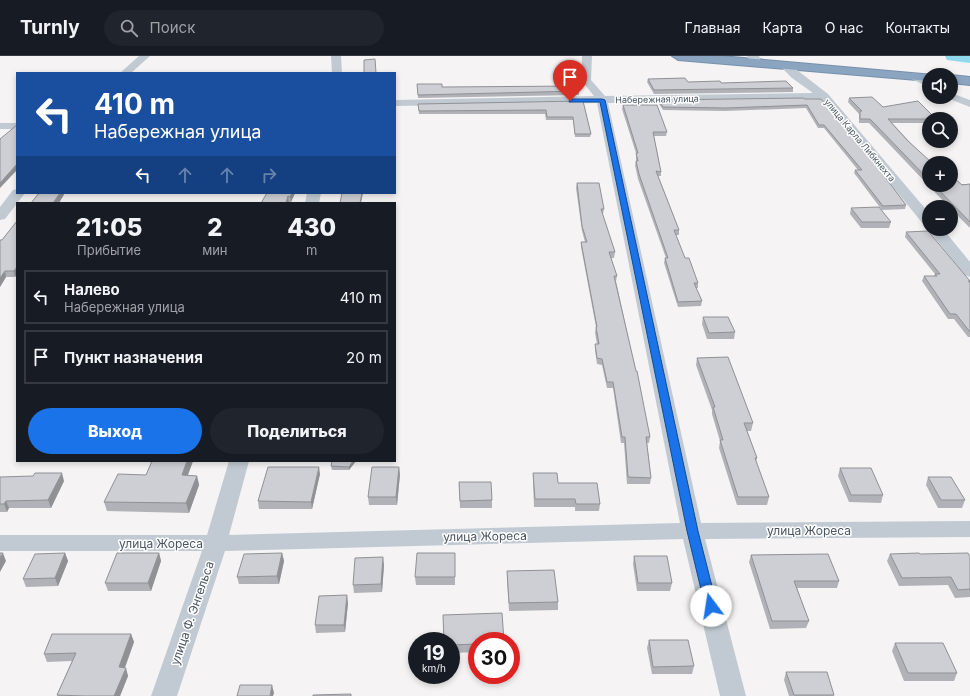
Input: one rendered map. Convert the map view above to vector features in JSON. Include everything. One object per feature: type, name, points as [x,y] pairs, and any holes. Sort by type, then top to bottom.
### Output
[{"type":"highway","points":[[678,56],[754,59],[784,65],[922,77]]},
{"type":"highway","points":[[958,80],[970,81]]},
{"type":"street","points":[[126,72],[145,56]]},
{"type":"street","points":[[336,56],[337,72]]},
{"type":"street","points":[[587,56],[586,80],[602,100],[692,531],[734,696]]},
{"type":"street","name":"улица Карла Либкнехта","points":[[784,65],[796,76],[824,96],[922,214]]},
{"type":"street","points":[[913,76],[922,80]]},
{"type":"street","name":"Набережная улица","points":[[396,103],[824,96]]},
{"type":"street","points":[[958,99],[970,104]]},
{"type":"street","points":[[0,126],[16,126]]},
{"type":"street","points":[[0,216],[17,194]]},
{"type":"street","points":[[940,236],[970,272]]},
{"type":"street","name":"улица Ф. Энгельса","points":[[164,696],[216,543],[239,462]]},
{"type":"street","name":"улица Жореса","points":[[0,543],[216,543],[692,531],[970,529]]},
{"type":"building","points":[[375,59],[376,72],[364,72],[364,60]]},
{"type":"building","points":[[685,78],[688,82],[720,81],[721,83],[786,81],[793,88],[654,90],[648,79]]},
{"type":"building","points":[[417,84],[442,84],[442,87],[577,86],[579,91],[418,95]]},
{"type":"building","points":[[872,97],[883,107],[918,101],[929,112],[922,112],[922,119],[888,119],[924,156],[922,156],[922,173],[870,119],[860,119],[860,111],[862,111],[849,98]]},
{"type":"building","points":[[821,99],[887,177],[885,177],[906,205],[883,206],[855,170],[862,170],[824,125],[819,125],[807,105],[726,108],[663,107],[659,100]]},
{"type":"building","points":[[583,101],[591,134],[575,134],[573,117],[547,117],[546,110],[419,111],[418,104]]},
{"type":"building","points":[[623,105],[657,105],[667,132],[653,132],[661,172],[656,171],[679,230],[674,230],[685,258],[689,258],[698,283],[694,283],[702,301],[678,302],[665,258],[668,258],[639,174],[636,161],[638,161],[636,153],[638,153]]},
{"type":"building","points":[[16,126],[16,165],[0,183],[0,139]]},
{"type":"building","points":[[958,181],[962,185],[970,184],[970,222],[958,210],[958,200],[949,200],[941,192],[958,192]]},
{"type":"building","points":[[577,183],[599,183],[604,209],[601,209],[615,252],[609,252],[617,276],[614,276],[637,371],[650,437],[646,437],[651,478],[628,477],[625,437],[622,437],[613,382],[607,382],[602,359],[597,358],[595,344],[599,344],[581,242],[587,242],[582,226]]},
{"type":"building","points":[[38,194],[59,194],[54,202],[32,202]]},
{"type":"building","points":[[266,194],[292,194],[290,197],[288,196],[286,202],[262,202]]},
{"type":"building","points":[[342,194],[362,194],[360,202],[340,202]]},
{"type":"building","points":[[879,207],[891,222],[862,222],[851,208]]},
{"type":"building","points":[[16,222],[16,268],[14,271],[5,271],[0,278],[0,240],[2,240]]},
{"type":"building","points":[[922,231],[922,236],[932,236],[970,281],[968,281],[970,283],[970,332],[956,314],[950,314],[924,276],[937,276],[935,274],[940,274],[906,232]]},
{"type":"building","points":[[703,317],[728,317],[735,332],[709,333]]},
{"type":"building","points":[[728,357],[753,423],[744,423],[769,497],[738,497],[720,440],[723,440],[713,407],[715,407],[697,358]]},
{"type":"building","points":[[152,462],[187,462],[182,475],[197,476],[186,503],[104,502],[118,474],[146,475]]},
{"type":"building","points":[[332,462],[352,462],[349,467],[331,466]]},
{"type":"building","points":[[268,467],[319,467],[311,502],[258,501]]},
{"type":"building","points":[[372,467],[399,467],[396,497],[368,497]]},
{"type":"building","points":[[840,468],[871,468],[883,495],[851,495]]},
{"type":"building","points":[[35,473],[62,473],[48,500],[6,501],[4,504],[0,504],[0,477],[33,476]]},
{"type":"building","points":[[533,473],[557,473],[558,483],[597,483],[600,504],[576,504],[575,499],[535,499]]},
{"type":"building","points":[[928,477],[951,477],[965,500],[941,500]]},
{"type":"building","points":[[459,482],[491,482],[492,500],[460,501]]},
{"type":"building","points":[[65,553],[55,578],[23,579],[35,554]]},
{"type":"building","points":[[117,553],[159,553],[148,583],[105,583]]},
{"type":"building","points":[[282,553],[277,576],[237,577],[244,554]]},
{"type":"building","points":[[417,553],[455,553],[455,577],[415,577]]},
{"type":"building","points":[[968,553],[970,557],[970,589],[958,590],[951,577],[902,578],[890,554]]},
{"type":"building","points":[[828,554],[839,581],[794,581],[809,621],[772,621],[751,555]]},
{"type":"building","points":[[634,556],[667,556],[672,583],[638,583]]},
{"type":"building","points":[[383,557],[381,584],[353,585],[355,558]]},
{"type":"building","points":[[554,570],[558,602],[509,603],[507,571]]},
{"type":"building","points":[[347,595],[344,625],[315,625],[319,596]]},
{"type":"building","points":[[502,613],[503,632],[468,632],[468,644],[460,645],[460,632],[444,632],[443,615]]},
{"type":"building","points":[[52,634],[131,634],[119,667],[126,668],[114,696],[57,695],[76,653],[44,654]]},
{"type":"building","points":[[649,640],[688,640],[694,666],[653,667]]},
{"type":"building","points":[[895,643],[943,643],[957,673],[908,673]]},
{"type":"building","points":[[786,672],[827,672],[834,695],[794,695]]},
{"type":"building","points":[[240,685],[272,685],[270,696],[237,696]]},
{"type":"building","points":[[351,694],[351,696],[313,696],[313,695]]},
{"type":"waterway","points":[[953,56],[970,58]]},
{"type":"route","points":[[570,101],[602,100],[692,531],[711,606]]}]
